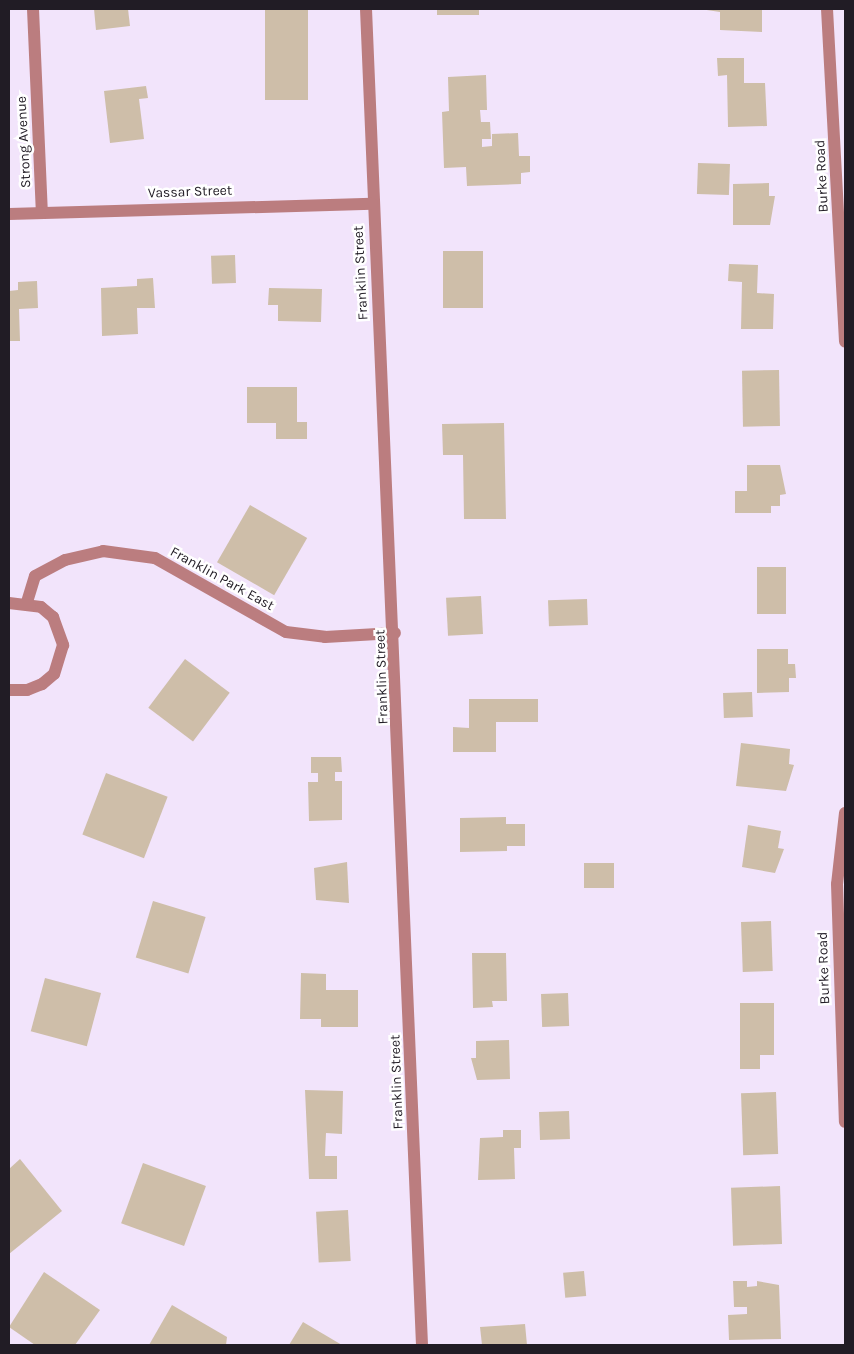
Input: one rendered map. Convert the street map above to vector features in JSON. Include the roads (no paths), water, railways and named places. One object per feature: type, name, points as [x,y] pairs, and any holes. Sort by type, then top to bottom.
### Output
[{"type":"street","name":"Strong Avenue","points":[[33,9],[42,213]]},
{"type":"street","name":"Franklin Street","points":[[366,9],[372,204],[395,634],[422,1345]]},
{"type":"street","name":"Burke Road","points":[[827,9],[843,236],[845,342]]},
{"type":"street","name":"Vassar Street","points":[[9,214],[372,204]]},
{"type":"street","name":"Franklin Park East","points":[[27,602],[35,576],[66,560],[103,551],[155,558],[286,632],[325,637],[395,634]]},
{"type":"street","points":[[9,602],[27,602],[53,617],[63,645],[61,661],[42,684],[28,690],[9,690]]},
{"type":"street","name":"Burke Road","points":[[845,813],[836,884],[842,984],[845,1122]]}]
